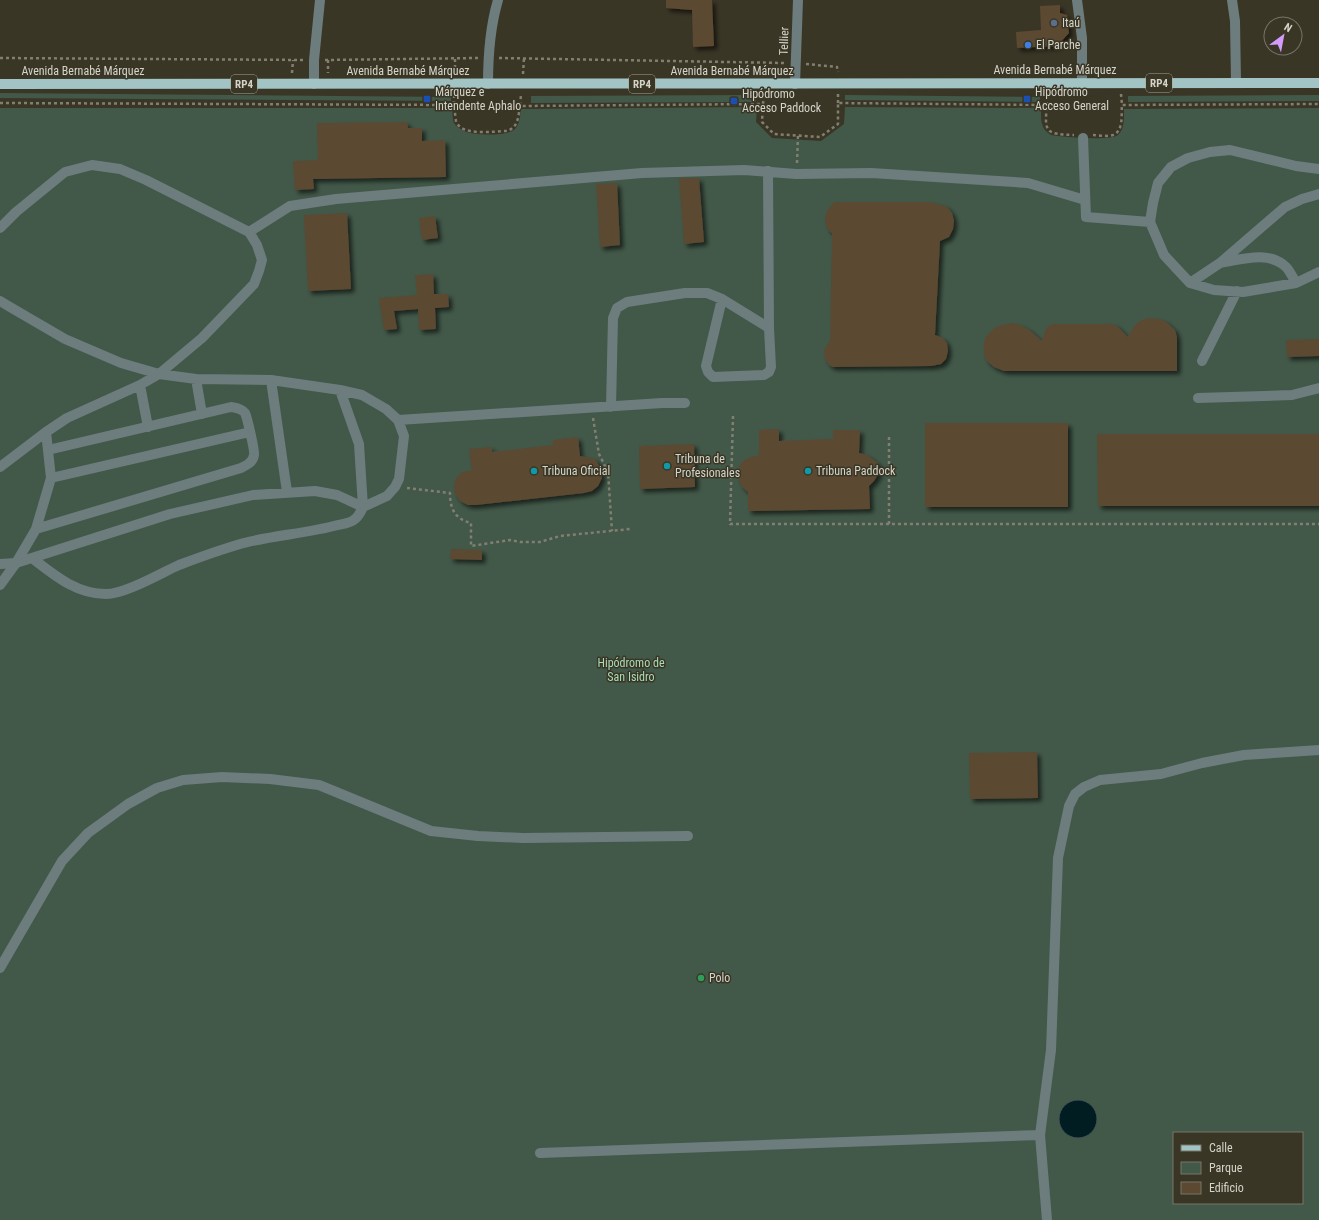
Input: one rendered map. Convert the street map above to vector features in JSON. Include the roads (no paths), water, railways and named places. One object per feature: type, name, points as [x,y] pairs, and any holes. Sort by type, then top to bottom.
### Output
[{"type":"main road","name":"Avenida Bernabé Márquez","points":[[0,84],[1319,83]]},
{"type":"street","points":[[314,84],[314,60],[320,0]]},
{"type":"street","points":[[488,84],[488,58],[492,18],[498,0]]},
{"type":"street","name":"Tellier","points":[[795,84],[798,0]]},
{"type":"street","points":[[1077,0],[1082,38],[1082,84]]},
{"type":"street","points":[[1232,0],[1235,21],[1236,82]]},
{"type":"street","points":[[1083,136],[1086,217],[1150,222]]},
{"type":"street","points":[[1319,169],[1296,166],[1230,150],[1210,152],[1188,158],[1171,167],[1158,183],[1152,203],[1150,222],[1164,255],[1190,283],[1214,290],[1243,292],[1296,283],[1319,272]]},
{"type":"street","points":[[0,228],[16,212],[65,172],[92,165],[120,169],[146,180],[249,232],[257,245],[262,260],[254,284],[202,338],[159,374],[140,385],[67,418],[0,466]]},
{"type":"street","points":[[249,232],[290,206],[336,199],[642,172],[719,170],[768,171],[796,174],[871,173],[1028,183],[1085,200]]},
{"type":"street","points":[[722,299],[706,366],[708,372],[713,377],[764,375],[769,372],[771,367],[769,328],[768,171]]},
{"type":"street","points":[[1190,283],[1220,262],[1285,207],[1302,199],[1319,194]]},
{"type":"street","points":[[1220,262],[1265,257],[1286,267],[1296,283]]},
{"type":"street","points":[[1202,361],[1237,291]]},
{"type":"street","points":[[611,406],[613,318],[617,308],[627,302],[685,293],[707,293],[722,299],[769,328]]},
{"type":"street","points":[[0,300],[66,339],[121,363],[159,374],[196,379],[271,380],[340,390],[362,395],[386,409],[398,420],[404,436],[399,479],[395,487],[387,496],[363,507],[337,495],[315,491],[253,495],[170,514],[16,563],[0,564]]},
{"type":"street","points":[[196,379],[202,414]]},
{"type":"street","points":[[271,380],[287,492]]},
{"type":"street","points":[[140,385],[148,427]]},
{"type":"street","points":[[1198,398],[1292,395],[1319,388]]},
{"type":"street","points":[[32,558],[63,582],[77,589],[92,593],[108,594],[125,590],[222,548],[258,540],[316,531],[354,521],[363,507],[358,444],[340,390]]},
{"type":"street","points":[[398,420],[611,406],[685,403]]},
{"type":"street","points":[[36,529],[241,468],[250,463],[254,455],[245,413],[238,408],[231,407],[48,450]]},
{"type":"street","points":[[0,585],[16,563],[36,529],[51,478],[46,432]]},
{"type":"street","points":[[51,478],[250,432]]},
{"type":"street","points":[[1047,1220],[1040,1135],[1051,1050],[1058,858],[1069,806],[1075,794],[1084,787],[1100,780],[1161,774],[1202,763],[1244,756],[1319,750]]},
{"type":"street","points":[[0,968],[62,861],[88,833],[128,804],[156,788],[183,780],[222,777],[270,779],[319,785],[431,831],[478,836],[523,838],[688,836]]},
{"type":"street","points":[[540,1153],[1040,1135]]},
{"type":"water","points":[[1078,1100],[1088,1103],[1094,1109],[1097,1119],[1094,1129],[1088,1135],[1078,1138],[1068,1135],[1062,1129],[1059,1119],[1062,1109],[1068,1103]]},
{"type":"place","name":"Itaú","points":[[1054,23]]},
{"type":"place","name":"El Parche","points":[[1028,45]]},
{"type":"place","name":"Márquez e Intendente Aphalo","points":[[427,99]]},
{"type":"place","name":"Hipódromo Acceso General","points":[[1027,99]]},
{"type":"place","name":"Hipódromo Acceso Paddock","points":[[734,101]]},
{"type":"place","name":"Tribuna de Profesionales","points":[[667,466]]},
{"type":"place","name":"Tribuna Oficial","points":[[534,471]]},
{"type":"place","name":"Tribuna Paddock","points":[[808,471]]},
{"type":"place","name":"Polo","points":[[701,978]]},
{"type":"park label","name":"Hipódromo de San Isidro","points":[[631,670]]}]
